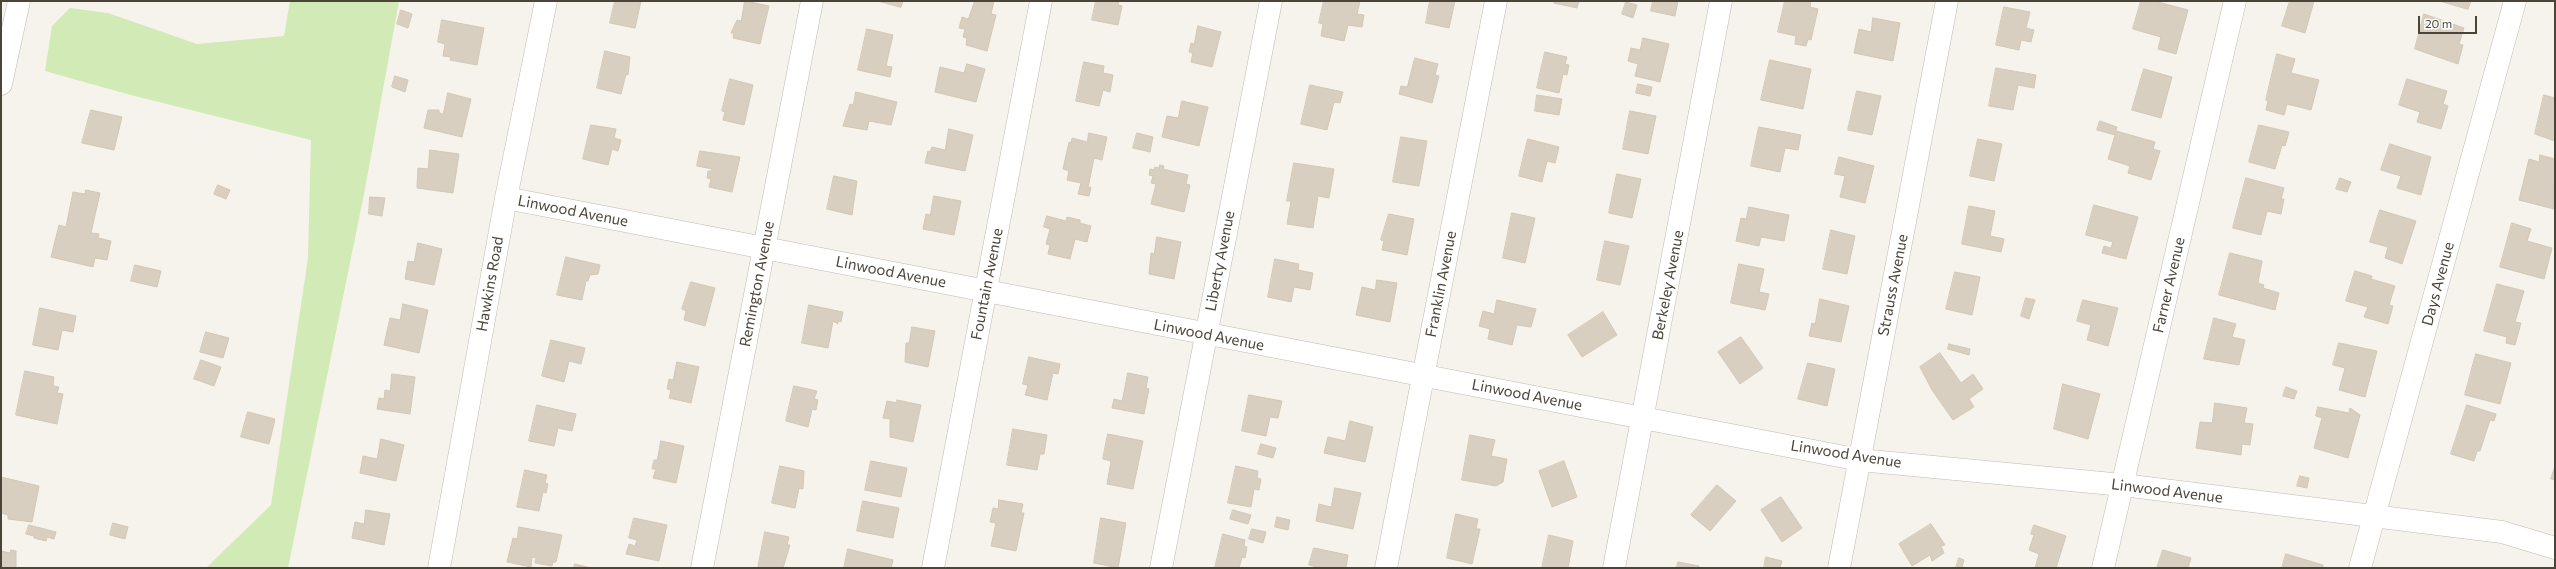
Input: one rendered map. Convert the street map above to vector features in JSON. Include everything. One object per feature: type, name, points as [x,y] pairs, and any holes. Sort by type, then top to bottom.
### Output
[{"type":"street","points":[[1,84],[19,1]]},
{"type":"street","name":"Hawkins Road","points":[[440,568],[506,198],[546,1]]},
{"type":"street","name":"Remington Avenue","points":[[702,568],[812,1]]},
{"type":"street","name":"Fountain Avenue","points":[[933,568],[1042,1]]},
{"type":"street","name":"Liberty Avenue","points":[[1161,568],[1271,1]]},
{"type":"street","name":"Franklin Avenue","points":[[1386,568],[1496,1]]},
{"type":"street","name":"Berkeley Avenue","points":[[1614,568],[1722,1]]},
{"type":"street","name":"Strauss Avenue","points":[[1839,568],[1947,1]]},
{"type":"street","name":"Farner Avenue","points":[[2104,568],[2235,1]]},
{"type":"street","name":"Days Avenue","points":[[2360,568],[2515,1]]},
{"type":"street","name":"Linwood Avenue","points":[[506,198],[764,247],[1206,335],[1643,417],[1860,460],[2123,485],[2502,532],[2555,548]]},
{"type":"green space","points":[[290,1],[399,1],[365,189],[288,568],[206,568],[271,505],[308,258],[311,140],[127,94],[45,71],[52,26],[70,8],[108,13],[197,44],[284,36]]},
{"type":"building","points":[[615,1],[641,1],[635,28],[610,23]]},
{"type":"building","points":[[745,1],[769,6],[760,44],[733,38],[734,33],[731,33],[737,20],[741,21]]},
{"type":"building","points":[[878,1],[903,1],[901,7]]},
{"type":"building","points":[[975,1],[994,1],[991,14],[996,15],[987,51],[966,45],[967,38],[963,37],[965,29],[959,28],[962,17],[968,19]]},
{"type":"building","points":[[1096,1],[1119,1],[1118,5],[1122,6],[1118,25],[1092,20]]},
{"type":"building","points":[[1324,1],[1360,1],[1357,14],[1364,15],[1362,27],[1348,25],[1344,41],[1321,36],[1323,24],[1319,23]]},
{"type":"building","points":[[1430,1],[1455,1],[1449,28],[1426,23]]},
{"type":"building","points":[[1554,1],[1579,1],[1577,8],[1554,3]]},
{"type":"building","points":[[1653,1],[1678,1],[1675,16],[1651,11]]},
{"type":"building","points":[[1785,1],[1811,1],[1810,7],[1818,9],[1811,40],[1808,39],[1806,46],[1795,44],[1796,36],[1778,32]]},
{"type":"building","points":[[2141,1],[2154,1],[2188,10],[2176,54],[2158,49],[2161,37],[2133,29]]},
{"type":"building","points":[[2290,1],[2314,1],[2305,33],[2282,26]]},
{"type":"building","points":[[2440,1],[2471,1],[2468,9]]},
{"type":"building","points":[[1626,2],[1637,5],[1633,18],[1622,14]]},
{"type":"building","points":[[2004,7],[2030,12],[2026,28],[2034,30],[2031,42],[2021,40],[2019,50],[1996,45]]},
{"type":"building","points":[[401,10],[412,14],[408,28],[397,24]]},
{"type":"building","points":[[2424,14],[2464,28],[2459,44],[2463,45],[2458,64],[2415,49]]},
{"type":"building","points":[[1873,18],[1900,23],[1893,61],[1854,53],[1859,29],[1871,32]]},
{"type":"building","points":[[442,20],[484,28],[477,65],[450,60],[451,57],[443,56],[445,44],[438,42]]},
{"type":"building","points":[[1198,26],[1221,32],[1212,67],[1191,62],[1193,53],[1189,52],[1191,43],[1194,44]]},
{"type":"building","points":[[867,29],[893,35],[886,66],[892,67],[890,77],[858,70]]},
{"type":"building","points":[[1643,38],[1669,44],[1660,82],[1635,76],[1638,64],[1628,61],[1631,48],[1640,50]]},
{"type":"building","points":[[605,51],[630,57],[628,75],[626,74],[621,94],[597,88]]},
{"type":"building","points":[[1545,52],[1567,57],[1565,64],[1569,65],[1567,75],[1563,74],[1559,93],[1537,88]]},
{"type":"building","points":[[2277,54],[2295,59],[2291,73],[2319,80],[2311,110],[2287,104],[2284,115],[2266,110],[2268,101],[2266,100]]},
{"type":"building","points":[[1415,58],[1438,64],[1435,75],[1439,76],[1432,103],[1399,94],[1401,86],[1407,87]]},
{"type":"building","points":[[1770,60],[1811,69],[1803,109],[1761,100]]},
{"type":"building","points":[[1084,62],[1104,66],[1103,73],[1113,75],[1110,92],[1103,90],[1099,106],[1076,101]]},
{"type":"building","points":[[967,64],[985,69],[976,102],[935,92],[940,67],[964,73]]},
{"type":"building","points":[[1996,68],[2036,75],[2034,88],[2018,85],[2013,110],[1989,106]]},
{"type":"building","points":[[2144,69],[2172,77],[2161,118],[2132,110]]},
{"type":"building","points":[[395,76],[408,80],[405,92],[392,87]]},
{"type":"building","points":[[730,79],[753,85],[744,125],[723,120],[725,112],[722,111]]},
{"type":"building","points":[[2407,79],[2447,91],[2443,104],[2448,106],[2441,129],[2417,122],[2420,112],[2399,105]]},
{"type":"building","points":[[1638,84],[1652,87],[1650,96],[1636,93]]},
{"type":"building","points":[[1310,85],[1343,92],[1340,103],[1334,102],[1327,130],[1301,124]]},
{"type":"building","points":[[1857,91],[1881,96],[1872,135],[1848,130]]},
{"type":"building","points":[[856,92],[897,102],[891,125],[869,121],[867,130],[843,126],[850,104],[853,105]]},
{"type":"building","points":[[448,93],[471,99],[462,137],[424,128],[428,110],[439,110],[439,113],[443,114]]},
{"type":"building","points":[[1537,95],[1562,99],[1559,115],[1535,111]]},
{"type":"building","points":[[2544,95],[2555,98],[2555,141],[2535,134]]},
{"type":"building","points":[[1182,101],[1208,107],[1199,146],[1162,137],[1167,116],[1178,118]]},
{"type":"building","points":[[91,110],[122,117],[114,150],[82,143]]},
{"type":"building","points":[[1630,111],[1656,116],[1648,154],[1623,149]]},
{"type":"building","points":[[2100,121],[2117,127],[2116,131],[2155,142],[2153,149],[2160,151],[2151,180],[2128,173],[2130,166],[2108,159],[2115,135],[2097,130]]},
{"type":"building","points":[[591,125],[616,129],[614,138],[621,140],[618,151],[612,149],[608,165],[583,159]]},
{"type":"building","points":[[2259,125],[2289,132],[2285,146],[2282,145],[2275,169],[2249,162]]},
{"type":"building","points":[[1759,127],[1801,135],[1798,150],[1785,148],[1780,172],[1751,166]]},
{"type":"building","points":[[949,129],[973,135],[965,171],[925,163],[928,151],[930,152],[932,147],[945,150]]},
{"type":"building","points":[[1089,133],[1107,137],[1102,160],[1094,158],[1088,188],[1091,187],[1089,196],[1078,194],[1081,183],[1067,180],[1069,171],[1063,169],[1069,142],[1071,143],[1072,138],[1087,142]]},
{"type":"building","points":[[1137,133],[1153,137],[1150,152],[1133,148]]},
{"type":"building","points":[[1401,137],[1427,141],[1419,186],[1393,182]]},
{"type":"building","points":[[1528,139],[1559,147],[1555,163],[1547,161],[1542,182],[1519,176]]},
{"type":"building","points":[[1978,139],[2002,144],[1994,181],[1970,176]]},
{"type":"building","points":[[2390,144],[2431,157],[2421,195],[2397,188],[2401,176],[2381,170]]},
{"type":"building","points":[[430,150],[459,154],[453,193],[417,188],[418,168],[428,169]]},
{"type":"building","points":[[700,151],[740,157],[732,192],[709,187],[711,179],[707,178],[708,171],[712,171],[712,169],[697,166]]},
{"type":"building","points":[[2540,155],[2555,159],[2554,209],[2519,200],[2529,159],[2539,162]]},
{"type":"building","points":[[1839,157],[1874,166],[1865,203],[1840,197],[1845,176],[1835,174]]},
{"type":"building","points":[[1294,163],[1334,169],[1329,198],[1318,196],[1313,228],[1287,224],[1291,201],[1287,201]]},
{"type":"building","points":[[1160,165],[1164,166],[1163,169],[1188,175],[1186,184],[1190,185],[1184,212],[1151,204],[1156,184],[1151,183],[1153,176],[1149,175],[1150,169],[1154,170],[1155,167],[1159,168]]},
{"type":"building","points":[[1617,174],[1641,179],[1632,218],[1609,213]]},
{"type":"building","points":[[834,176],[857,181],[852,215],[827,209]]},
{"type":"building","points":[[2246,178],[2284,188],[2281,199],[2284,199],[2281,214],[2267,211],[2261,235],[2233,228]]},
{"type":"building","points":[[2340,178],[2351,182],[2347,192],[2336,189]]},
{"type":"building","points":[[218,185],[230,190],[226,199],[214,194]]},
{"type":"building","points":[[86,190],[100,193],[91,233],[99,234],[98,238],[111,241],[107,260],[95,258],[93,267],[51,257],[59,225],[66,227],[73,192],[85,194]]},
{"type":"building","points":[[934,196],[961,201],[954,235],[923,229],[926,214],[930,215]]},
{"type":"building","points":[[370,197],[385,198],[382,216],[369,214]]},
{"type":"building","points":[[2094,205],[2138,217],[2126,259],[2102,253],[2104,246],[2111,248],[2113,242],[2086,235]]},
{"type":"building","points":[[1969,206],[1995,211],[1990,236],[2004,239],[2001,252],[1962,244]]},
{"type":"building","points":[[1749,207],[1789,215],[1784,241],[1761,237],[1759,246],[1736,241],[1741,218],[1746,219]]},
{"type":"building","points":[[2380,210],[2416,221],[2402,264],[2385,258],[2388,247],[2370,242]]},
{"type":"building","points":[[1512,213],[1535,218],[1525,263],[1503,258]]},
{"type":"building","points":[[1389,214],[1414,219],[1407,255],[1382,250],[1384,241],[1381,240]]},
{"type":"building","points":[[1047,216],[1066,221],[1067,217],[1080,220],[1080,223],[1091,226],[1087,242],[1075,239],[1070,259],[1048,254],[1050,245],[1046,244],[1050,229],[1044,227]]},
{"type":"building","points":[[2512,223],[2531,229],[2527,241],[2552,248],[2544,279],[2500,267]]},
{"type":"building","points":[[1831,230],[1855,236],[1847,274],[1823,269]]},
{"type":"building","points":[[1157,237],[1181,242],[1174,279],[1149,274],[1151,253],[1154,254]]},
{"type":"building","points":[[1605,241],[1629,246],[1620,285],[1597,280]]},
{"type":"building","points":[[418,243],[442,249],[434,285],[405,279],[408,261],[414,262]]},
{"type":"building","points":[[2230,253],[2262,261],[2258,283],[2264,285],[2263,288],[2279,293],[2275,310],[2219,295]]},
{"type":"building","points":[[566,257],[600,265],[598,274],[590,275],[588,281],[586,281],[582,300],[557,295]]},
{"type":"building","points":[[1275,259],[1299,264],[1298,270],[1313,273],[1310,290],[1294,287],[1291,302],[1268,297]]},
{"type":"building","points":[[1739,264],[1764,269],[1759,292],[1769,294],[1765,310],[1731,303]]},
{"type":"building","points":[[135,265],[161,271],[157,287],[131,281]]},
{"type":"building","points":[[2355,271],[2372,276],[2371,279],[2395,286],[2389,305],[2393,306],[2388,324],[2364,317],[2368,307],[2346,301]]},
{"type":"building","points":[[1955,272],[1980,277],[1972,315],[1946,309]]},
{"type":"building","points":[[1377,280],[1397,283],[1390,322],[1356,315],[1362,287],[1375,290]]},
{"type":"building","points":[[691,282],[715,288],[705,326],[684,320],[686,311],[682,309]]},
{"type":"building","points":[[2497,284],[2524,291],[2515,322],[2521,323],[2515,345],[2506,343],[2507,337],[2484,331]]},
{"type":"building","points":[[2026,298],[2035,300],[2029,319],[2021,316]]},
{"type":"building","points":[[1820,299],[1849,306],[1841,342],[1809,336],[1812,323],[1815,324]]},
{"type":"building","points":[[1497,300],[1536,309],[1531,327],[1517,325],[1512,345],[1488,339],[1490,329],[1479,326],[1483,311],[1494,314]]},
{"type":"building","points":[[2083,300],[2118,308],[2108,346],[2087,340],[2091,325],[2077,321]]},
{"type":"building","points":[[403,304],[428,310],[419,353],[384,345],[390,318],[400,320]]},
{"type":"building","points":[[809,305],[843,312],[841,322],[837,321],[838,324],[833,321],[828,348],[802,343]]},
{"type":"building","points":[[40,308],[76,316],[73,332],[62,330],[58,350],[33,345]]},
{"type":"building","points":[[1603,312],[1617,335],[1582,357],[1568,335]]},
{"type":"building","points":[[2214,318],[2236,324],[2232,337],[2245,340],[2239,365],[2204,359]]},
{"type":"building","points":[[912,327],[935,331],[928,367],[905,362],[906,343],[909,343]]},
{"type":"building","points":[[206,332],[229,338],[223,358],[200,352]]},
{"type":"building","points":[[1741,337],[1763,368],[1740,384],[1718,352]]},
{"type":"building","points":[[551,340],[585,348],[581,364],[569,361],[564,382],[542,376]]},
{"type":"building","points":[[2339,343],[2377,351],[2365,397],[2339,390],[2345,368],[2333,365]]},
{"type":"building","points":[[1949,344],[1970,349],[1969,355],[1948,349]]},
{"type":"building","points":[[1940,353],[1961,383],[1973,374],[1983,389],[1969,399],[1974,407],[1953,420],[1932,390],[1920,367]]},
{"type":"building","points":[[2476,354],[2511,363],[2500,404],[2465,395]]},
{"type":"building","points":[[1029,357],[1060,364],[1058,374],[1053,373],[1047,400],[1025,395],[1028,385],[1023,384]]},
{"type":"building","points":[[201,360],[221,367],[214,386],[194,379]]},
{"type":"building","points":[[677,362],[699,367],[691,403],[669,398],[671,390],[667,389],[669,379],[673,380]]},
{"type":"building","points":[[1808,363],[1835,369],[1827,406],[1798,399]]},
{"type":"building","points":[[25,371],[54,377],[53,386],[59,387],[57,393],[63,394],[57,424],[16,415]]},
{"type":"building","points":[[1128,373],[1148,377],[1146,388],[1149,389],[1144,414],[1112,408],[1114,399],[1122,401]]},
{"type":"building","points":[[392,374],[415,377],[410,414],[377,409],[379,398],[384,399],[385,390],[390,391]]},
{"type":"building","points":[[2063,384],[2100,394],[2088,439],[2054,429]]},
{"type":"building","points":[[794,386],[817,391],[814,399],[818,400],[816,410],[812,409],[808,427],[786,421]]},
{"type":"building","points":[[2286,387],[2297,391],[2294,399],[2283,396]]},
{"type":"building","points":[[1249,395],[1282,401],[1278,418],[1270,417],[1266,436],[1242,431]]},
{"type":"building","points":[[897,400],[921,405],[913,442],[890,437],[890,419],[883,418],[887,401],[897,403]]},
{"type":"building","points":[[2215,403],[2247,408],[2244,423],[2253,424],[2250,445],[2242,444],[2241,455],[2196,448],[2200,422],[2212,423]]},
{"type":"building","points":[[537,405],[576,414],[572,431],[558,428],[554,446],[529,441]]},
{"type":"building","points":[[2467,405],[2496,414],[2494,421],[2490,420],[2480,451],[2477,451],[2474,461],[2451,454]]},
{"type":"building","points":[[2318,407],[2349,413],[2350,408],[2360,415],[2348,458],[2314,448],[2322,418],[2316,416]]},
{"type":"building","points":[[248,412],[275,419],[269,444],[241,437]]},
{"type":"building","points":[[1350,421],[1373,427],[1365,462],[1324,453],[1328,437],[1345,441]]},
{"type":"building","points":[[1013,429],[1047,435],[1044,454],[1040,454],[1037,470],[1007,465]]},
{"type":"building","points":[[1108,434],[1143,441],[1133,489],[1107,484],[1111,461],[1103,459]]},
{"type":"building","points":[[1470,435],[1495,440],[1491,456],[1507,459],[1503,482],[1496,486],[1462,480]]},
{"type":"building","points":[[381,439],[404,445],[396,481],[360,473],[363,456],[377,459]]},
{"type":"building","points":[[661,441],[684,446],[676,483],[653,478],[656,469],[652,469],[654,460],[657,460]]},
{"type":"building","points":[[1261,444],[1276,448],[1273,458],[1258,454]]},
{"type":"building","points":[[871,461],[907,468],[901,497],[865,490]]},
{"type":"building","points":[[1564,461],[1577,497],[1552,507],[1539,471]]},
{"type":"building","points":[[780,466],[804,471],[803,489],[799,488],[795,508],[772,503]]},
{"type":"building","points":[[1236,466],[1258,471],[1257,478],[1261,479],[1259,490],[1254,489],[1251,507],[1228,503]]},
{"type":"building","points":[[2555,466],[2555,480],[2551,479]]},
{"type":"building","points":[[525,470],[547,475],[545,483],[548,484],[546,493],[543,492],[539,511],[517,507]]},
{"type":"building","points":[[2300,476],[2309,478],[2307,488],[2297,486]]},
{"type":"building","points":[[1,477],[39,486],[32,522],[8,519],[8,515],[1,513]]},
{"type":"building","points":[[1717,485],[1736,501],[1710,531],[1691,515]]},
{"type":"building","points":[[1335,488],[1361,493],[1353,529],[1316,521],[1319,504],[1331,507]]},
{"type":"building","points":[[1781,497],[1802,528],[1782,542],[1761,510]]},
{"type":"building","points":[[999,500],[1023,504],[1021,513],[1024,513],[1016,551],[991,546],[996,523],[990,522],[993,508],[998,509]]},
{"type":"building","points":[[863,501],[899,508],[893,538],[857,531]]},
{"type":"building","points":[[366,510],[390,514],[384,545],[352,538],[355,522],[364,524]]},
{"type":"building","points":[[1233,510],[1251,515],[1248,524],[1230,519]]},
{"type":"building","points":[[1456,514],[1478,519],[1476,529],[1480,529],[1472,564],[1447,558]]},
{"type":"building","points":[[1277,517],[1290,520],[1288,530],[1275,527]]},
{"type":"building","points":[[634,518],[667,525],[659,561],[626,554],[629,544],[635,546],[637,540],[629,538]]},
{"type":"building","points":[[1101,518],[1126,523],[1118,568],[1094,563]]},
{"type":"building","points":[[113,523],[128,527],[125,539],[110,535]]},
{"type":"building","points":[[1931,524],[1945,545],[1941,546],[1944,553],[1932,561],[1930,555],[1912,566],[1899,544]]},
{"type":"building","points":[[29,525],[56,532],[54,539],[47,537],[46,541],[26,534]]},
{"type":"building","points":[[2034,525],[2066,536],[2056,568],[2035,568],[2039,554],[2029,550],[2034,535],[2031,534]]},
{"type":"building","points":[[519,527],[562,535],[556,562],[553,562],[552,566],[535,563],[536,558],[532,557],[531,567],[507,562],[513,538],[517,539]]},
{"type":"building","points":[[1252,529],[1266,532],[1263,543],[1249,539]]},
{"type":"building","points":[[765,532],[789,537],[787,545],[790,545],[783,568],[758,568]]},
{"type":"building","points":[[1223,534],[1245,540],[1244,546],[1247,547],[1245,558],[1242,557],[1239,568],[1215,568]]},
{"type":"building","points":[[1549,535],[1573,541],[1568,568],[1542,568]]},
{"type":"building","points":[[1314,548],[1348,555],[1346,568],[1321,568],[1309,565]]},
{"type":"building","points":[[848,549],[893,560],[891,568],[844,568]]},
{"type":"building","points":[[11,550],[16,551],[16,568],[1,568],[1,551],[10,553]]},
{"type":"building","points":[[2163,550],[2191,558],[2188,568],[2157,568]]},
{"type":"building","points":[[2286,554],[2323,565],[2323,568],[2282,568]]},
{"type":"building","points":[[1766,557],[1782,561],[1780,568],[1764,568]]},
{"type":"building","points":[[1959,558],[1964,560],[1962,567],[1966,568],[1956,568]]},
{"type":"building","points":[[1678,562],[1699,566],[1699,568],[1677,568]]},
{"type":"building","points":[[575,564],[591,568],[574,568]]}]
